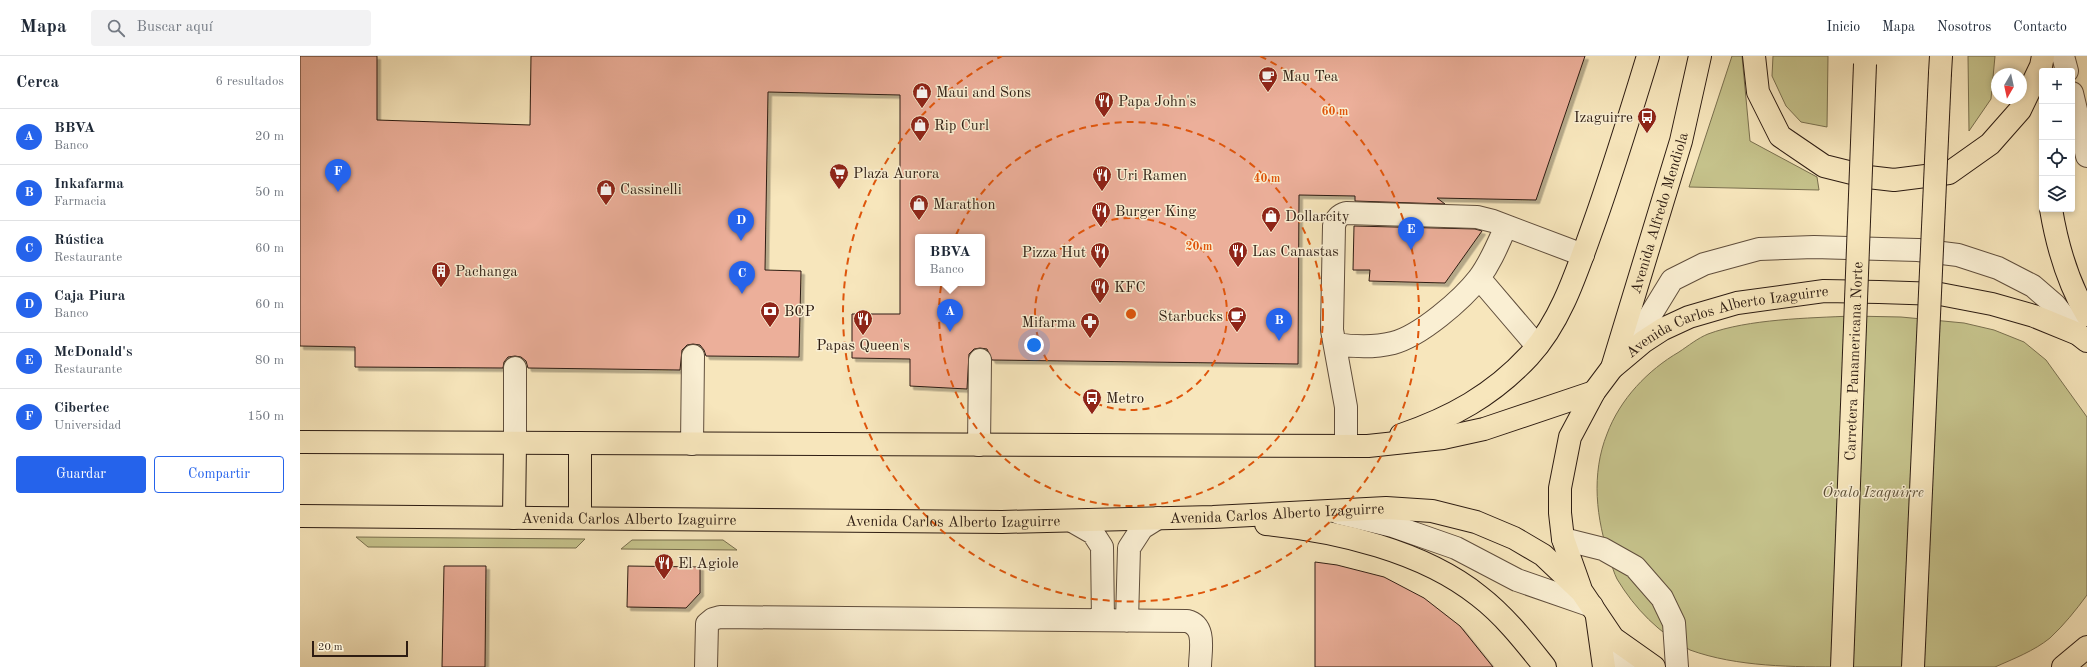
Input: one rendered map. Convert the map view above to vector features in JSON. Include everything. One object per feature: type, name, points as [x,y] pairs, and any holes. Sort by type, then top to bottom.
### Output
[{"type":"main road","points":[[1368,446],[1425,427],[1468,407],[1501,383],[1537,346],[1558,312],[1583,255],[1606,192],[1648,56]]},
{"type":"main road","name":"Avenida Alfredo Mendiola","points":[[1619,362],[1681,141],[1700,56]]},
{"type":"main road","points":[[1754,56],[1758,92],[1780,136],[1824,166],[1868,177],[1894,180],[1949,173],[1990,144],[2020,110],[2041,66],[2043,56]]},
{"type":"main road","points":[[2048,68],[2050,56]]},
{"type":"main road","name":"Carretera Panamericana Norte","points":[[1842,667],[1865,60]]},
{"type":"main road","points":[[1913,667],[1940,64]]},
{"type":"main road","points":[[2052,212],[2060,252],[2087,315]]},
{"type":"main road","name":"Avenida Carlos Alberto Izaguirre","points":[[1590,604],[1563,539],[1560,488],[1570,438],[1594,392],[1619,362],[1663,329],[1689,317],[1737,303],[1824,291],[1940,294],[1992,304],[2034,316],[2082,338]]},
{"type":"main road","points":[[300,442],[1368,446],[1404,444],[1443,438],[1484,429],[1594,392]]},
{"type":"main road","points":[[514,518],[515,443]]},
{"type":"main road","points":[[580,443],[580,518]]},
{"type":"main road","name":"Avenida Carlos Alberto Izaguirre","points":[[300,516],[1002,522],[1213,517],[1386,508],[1432,511],[1476,522],[1514,538],[1543,555],[1590,604],[1613,638],[1654,667]]},
{"type":"main road","points":[[1213,517],[1314,531],[1378,546],[1437,569],[1475,592],[1500,615],[1545,667]]},
{"type":"main road","points":[[1590,604],[1604,667]]},
{"type":"main road","points":[[2069,667],[2087,647]]},
{"type":"main road","points":[[2069,667],[2087,659]]},
{"type":"street","points":[[2063,56],[2066,68]]},
{"type":"street","points":[[2075,104],[2087,156]]},
{"type":"street","points":[[1346,446],[1346,407],[1332,330],[1334,226],[1340,215],[1346,213],[1477,217],[1506,226],[1583,255]]},
{"type":"street","points":[[1335,344],[1352,347],[1372,347],[1394,343],[1411,335],[1458,300],[1479,278],[1495,252],[1506,226]]},
{"type":"street","points":[[1619,362],[1672,280],[1704,264],[1759,249],[1814,247],[1882,248],[1958,255],[1998,268],[2033,286],[2055,305],[2082,338]]},
{"type":"street","points":[[1479,278],[1537,346]]},
{"type":"street","points":[[692,444],[693,356]]},
{"type":"street","points":[[979,445],[980,360]]},
{"type":"street","points":[[515,368],[515,443]]},
{"type":"street","points":[[1328,510],[1392,526],[1456,548],[1517,580],[1590,604]]},
{"type":"street","points":[[1126,621],[1128,548],[1142,528],[1158,518]]},
{"type":"street","points":[[1072,521],[1093,533],[1102,547],[1103,620]]},
{"type":"street","points":[[1563,539],[1603,549],[1635,567],[1662,598],[1674,623],[1677,667]]},
{"type":"street","points":[[706,667],[707,624],[713,619],[720,617],[1193,622],[1201,633],[1200,667]]},
{"type":"street","points":[[1613,638],[1626,667]]},
{"type":"green space","points":[[1732,56],[1742,56],[1750,141],[1817,177],[1819,190],[1689,187]]},
{"type":"green space","points":[[1773,56],[1828,56],[1827,127],[1801,122],[1786,106],[1772,76]]},
{"type":"green space","points":[[1968,56],[1995,56],[1994,68],[1991,68],[1991,99],[1969,131]]},
{"type":"green space","name":"Óvalo Izaguirre","points":[[1852,316],[1901,317],[1964,323],[1994,330],[2024,342],[2046,360],[2087,417],[2087,595],[2070,617],[2050,638],[2030,651],[1995,667],[1805,667],[1766,665],[1727,660],[1690,650],[1668,636],[1640,610],[1617,579],[1601,528],[1597,496],[1597,481],[1602,449],[1607,434],[1619,409],[1627,397],[1656,367],[1708,334],[1741,325],[1760,322]]},
{"type":"green space","points":[[356,537],[585,539],[576,548],[368,547]]},
{"type":"green space","points":[[632,540],[723,540],[737,550],[621,549]]},
{"type":"building","points":[[300,56],[377,56],[377,120],[530,125],[531,56],[1585,56],[1536,200],[1437,198],[1445,204],[1355,201],[1355,196],[1299,195],[1298,364],[992,360],[987,349],[980,348],[974,349],[969,354],[967,389],[910,386],[910,359],[852,358],[852,314],[900,314],[900,95],[768,92],[765,270],[801,271],[799,357],[706,356],[700,345],[693,344],[687,345],[682,350],[680,370],[528,368],[526,361],[521,357],[515,356],[508,357],[504,362],[503,368],[355,367],[355,347],[300,346]]},
{"type":"building","points":[[1354,226],[1475,229],[1482,231],[1445,283],[1369,281],[1370,270],[1353,270]]},
{"type":"building","points":[[1315,562],[1337,565],[1384,577],[1424,598],[1460,626],[1493,667],[1315,667]]},
{"type":"building","points":[[444,566],[486,566],[485,667],[442,667]]},
{"type":"building","name":"El Agiole","points":[[628,566],[700,567],[700,593],[686,608],[627,607]]},
{"type":"place","name":"Mau Tea","points":[[1268,93]]},
{"type":"place","name":"Maui and Sons","points":[[922,109]]},
{"type":"place","name":"Papa John's","points":[[1104,118]]},
{"type":"place","name":"Izaguirre","points":[[1647,134]]},
{"type":"place","name":"Rip Curl","points":[[920,142]]},
{"type":"place","name":"Plaza Aurora","points":[[839,190]]},
{"type":"place","name":"Cibertec","points":[[338,192]]},
{"type":"place","name":"Uri Ramen","points":[[1102,192]]},
{"type":"place","name":"Cassinelli","points":[[606,206]]},
{"type":"place","name":"Marathon","points":[[919,221]]},
{"type":"place","name":"Burger King","points":[[1101,228]]},
{"type":"place","name":"Dollarcity","points":[[1271,233]]},
{"type":"place","name":"Caja Piura","points":[[741,241]]},
{"type":"place","name":"McDonald's","points":[[1411,250]]},
{"type":"place","name":"Las Canastas","points":[[1238,268]]},
{"type":"place","name":"Pizza Hut","points":[[1100,269]]},
{"type":"place","name":"Pachanga","points":[[441,288]]},
{"type":"place","name":"Rústica","points":[[742,294]]},
{"type":"place","name":"KFC","points":[[1100,304]]},
{"type":"place","name":"BCP","points":[[770,328]]},
{"type":"place","name":"BBVA","points":[[950,332]]},
{"type":"place","name":"Starbucks","points":[[1237,333]]},
{"type":"place","name":"Papas Queen's","points":[[863,336]]},
{"type":"place","name":"Mifarma","points":[[1090,339]]},
{"type":"place","name":"Inkafarma","points":[[1279,341]]},
{"type":"place","name":"Metro","points":[[1092,415]]},
{"type":"place","name":"El Agiole","points":[[664,580]]}]
